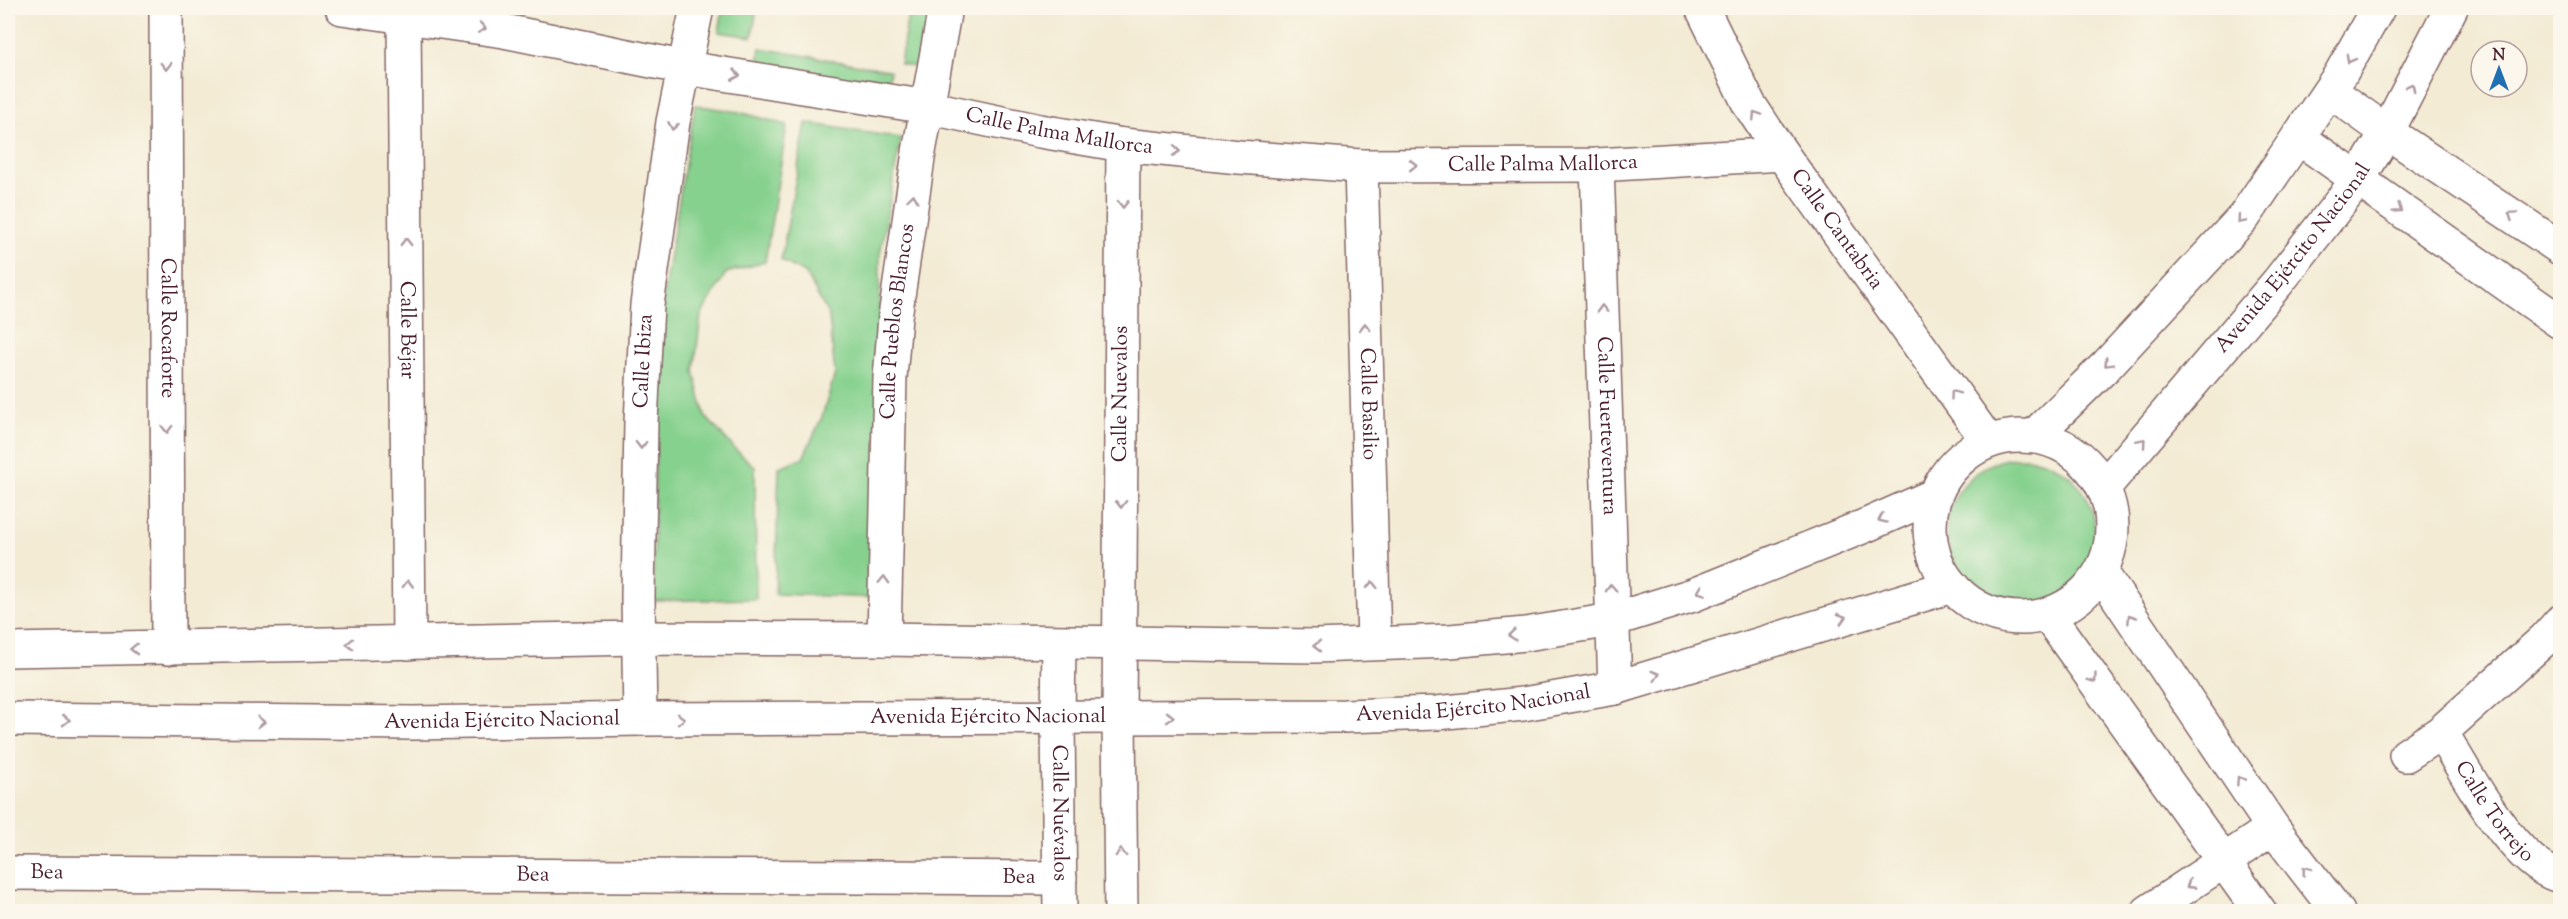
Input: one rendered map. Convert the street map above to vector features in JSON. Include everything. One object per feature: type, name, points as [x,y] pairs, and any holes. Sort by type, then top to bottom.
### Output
[{"type":"street","name":"Calle Rocaforte","points":[[166,8],[168,648]]},
{"type":"street","name":"Calle Palma Mallorca","points":[[342,8],[504,32],[686,68],[927,107],[1040,131],[1123,145],[1239,158],[1361,166],[1597,165],[1782,154]]},
{"type":"street","name":"Calle Ibiza","points":[[640,719],[641,422],[647,305],[673,122],[698,8]]},
{"type":"street","name":"Calle Pueblos Blancos","points":[[884,639],[890,378],[895,317],[927,107],[945,8]]},
{"type":"street","name":"Calle Cantabria","points":[[1702,8],[1749,104],[1782,154],[1988,441]]},
{"type":"street","points":[[2034,436],[2137,334],[2244,217],[2330,91],[2378,8]]},
{"type":"street","name":"Avenida Ejército Nacional","points":[[2104,487],[2278,282],[2357,180],[2387,132],[2451,8]]},
{"type":"street","name":"Calle Béjar","points":[[404,16],[409,643]]},
{"type":"street","points":[[2330,91],[2560,248]]},
{"type":"street","points":[[2299,138],[2560,322]]},
{"type":"street","name":"Calle Nuevalos","points":[[1120,644],[1123,145]]},
{"type":"street","name":"Calle Fuerteventura","points":[[1597,165],[1615,688]]},
{"type":"street","name":"Calle Basilio","points":[[1361,166],[1374,643]]},
{"type":"street","points":[[2019,435],[2034,436],[2056,442],[2076,453],[2092,468],[2104,487],[2112,516],[2111,545],[2101,572],[2087,591],[2068,605],[2047,615],[2026,618],[2006,617],[1986,611],[1967,601],[1952,586],[1938,566],[1931,543],[1930,518],[1935,495],[1941,483],[1966,454],[1988,441],[2019,435]]},
{"type":"street","points":[[8,650],[639,638],[884,639],[1315,646],[1450,641],[1526,634],[1612,620],[1692,595],[1867,525],[1935,495]]},
{"type":"street","points":[[2101,572],[2273,828],[2338,912]]},
{"type":"street","name":"Avenida Ejército Nacional","points":[[8,719],[413,723],[640,719],[1058,719],[1437,713],[1523,704],[1615,688],[1952,586]]},
{"type":"street","points":[[2047,615],[2260,912]]},
{"type":"street","points":[[2406,755],[2441,732],[2555,633]]},
{"type":"street","name":"Calle Nuévalos","points":[[1059,643],[1060,912]]},
{"type":"street","points":[[1120,644],[1121,912]]},
{"type":"street","name":"Calle Torrejo","points":[[2441,732],[2503,830],[2528,858],[2550,873],[2560,876]]},
{"type":"street","points":[[2148,912],[2273,828]]},
{"type":"street","name":"Bea","points":[[8,873],[1060,878]]},
{"type":"green space","points":[[723,8],[757,8],[752,37],[719,32]]},
{"type":"green space","points":[[909,8],[951,8],[940,72],[900,64]]},
{"type":"green space","points":[[760,48],[890,70],[884,113],[754,90]]},
{"type":"green space","points":[[695,105],[739,112],[787,125],[765,262],[726,273],[701,315],[694,371],[705,416],[755,467],[756,599],[653,601],[657,332]]},
{"type":"green space","points":[[806,123],[901,138],[880,254],[877,598],[775,594],[779,467],[803,458],[822,417],[835,374],[829,316],[806,274],[781,260]]},
{"type":"green space","points":[[2021,458],[2050,463],[2074,479],[2090,503],[2095,532],[2090,561],[2074,585],[2050,601],[2021,606],[1992,601],[1968,585],[1952,561],[1947,532],[1952,503],[1968,479],[1992,463]]}]
